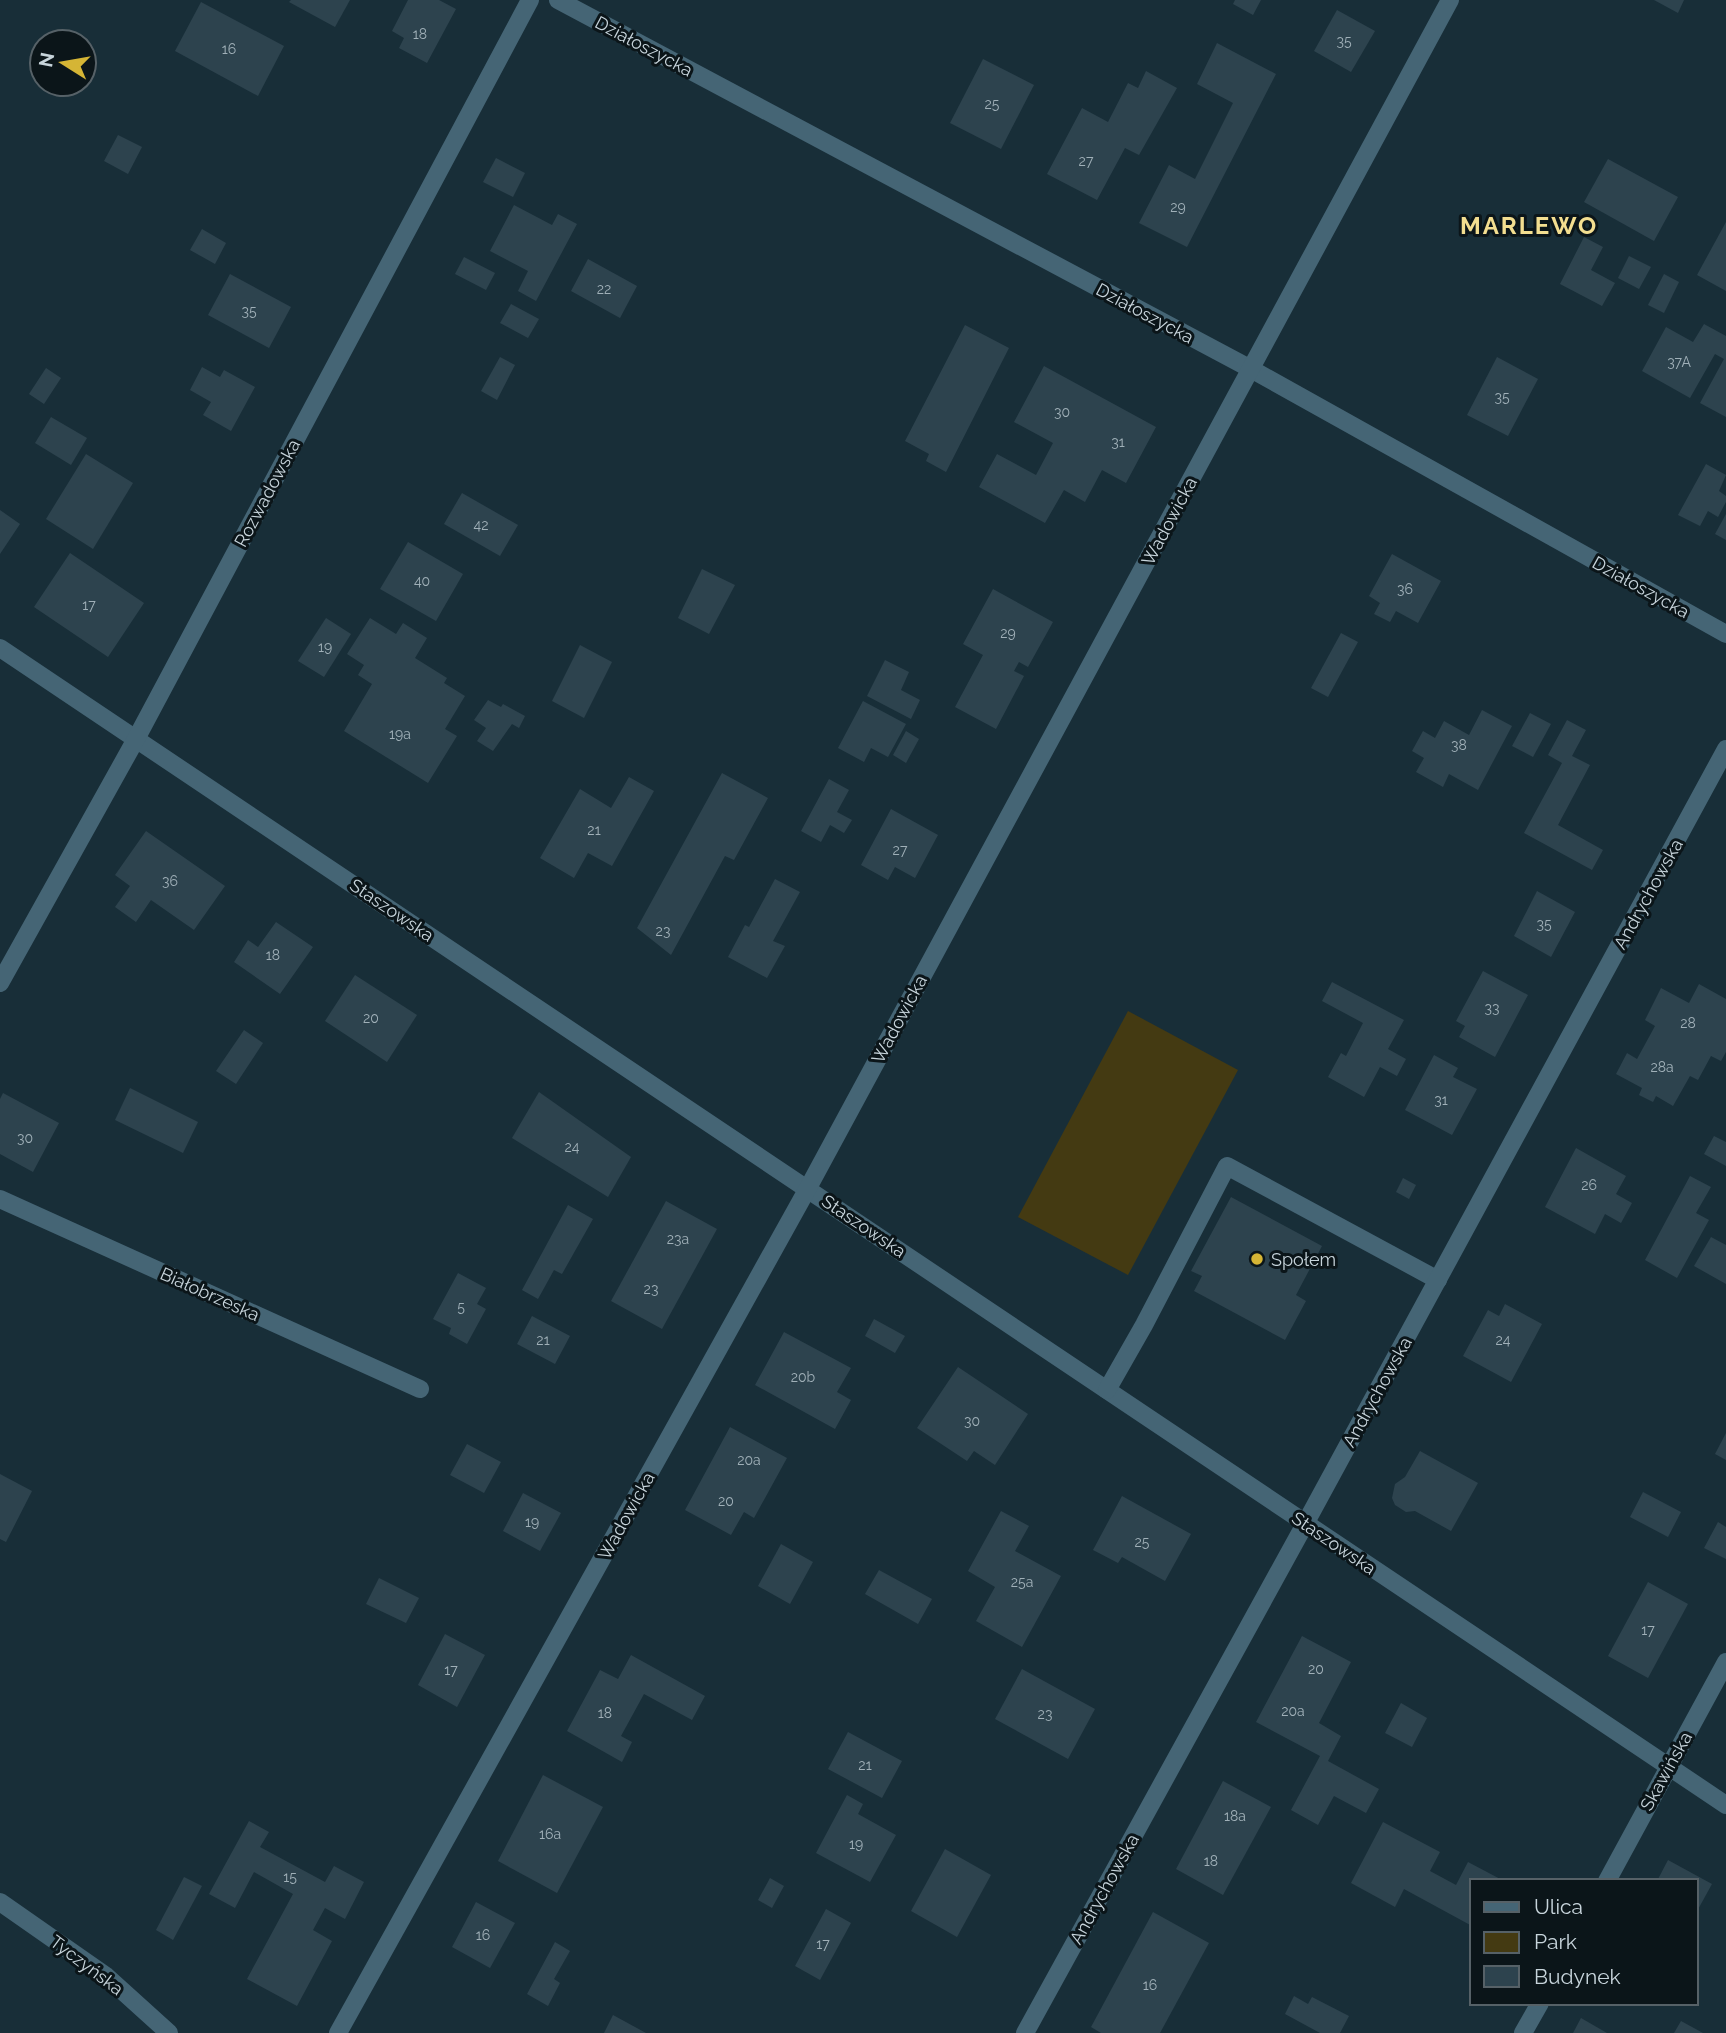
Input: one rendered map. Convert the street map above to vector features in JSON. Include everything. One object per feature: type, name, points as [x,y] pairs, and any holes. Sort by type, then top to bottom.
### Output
[{"type":"street","name":"Rozwadowska","points":[[0,983],[136,739],[530,0]]},
{"type":"street","name":"Działoszycka","points":[[558,0],[1251,369],[1726,634]]},
{"type":"street","name":"Wadowicka","points":[[338,2033],[808,1188],[1450,0]]},
{"type":"street","name":"Staszowska","points":[[0,648],[1726,1805]]},
{"type":"street","name":"Andrychowska","points":[[1025,2033],[1726,749]]},
{"type":"street","points":[[1107,1390],[1227,1166],[1438,1280]]},
{"type":"street","name":"Białobrzeska","points":[[0,1199],[420,1389]]},
{"type":"street","name":"Skawińska","points":[[1607,1879],[1726,1662]]},
{"type":"street","name":"Tyczyńska","points":[[0,1902],[106,1976],[169,2033]]},
{"type":"street","points":[[1523,2033],[1538,2005]]},
{"type":"green space","points":[[1128,1011],[1238,1070],[1128,1275],[1018,1217]]},
{"type":"building","points":[[350,0],[335,27],[289,2]]},
{"type":"building","points":[[408,0],[439,0],[456,9],[427,63],[399,48],[404,38],[392,31]]},
{"type":"building","points":[[1235,0],[1261,0],[1253,15],[1233,4]]},
{"type":"building","points":[[1654,0],[1684,0],[1678,13]]},
{"type":"building","points":[[201,2],[284,46],[258,96],[175,51]]},
{"type":"building","points":[[1337,10],[1375,31],[1351,72],[1314,51]]},
{"type":"building","points":[[1217,43],[1276,74],[1187,247],[1139,223],[1169,165],[1195,179],[1233,103],[1197,84]]},
{"type":"building","points":[[983,59],[1034,85],[1001,149],[950,123]]},
{"type":"building","points":[[1146,71],[1177,88],[1139,155],[1125,148],[1097,200],[1047,174],[1082,108],[1108,122],[1128,83],[1138,88]]},
{"type":"building","points":[[118,135],[142,147],[128,174],[104,161]]},
{"type":"building","points":[[496,158],[525,173],[513,197],[483,182]]},
{"type":"building","points":[[1608,159],[1678,197],[1654,241],[1584,202]]},
{"type":"building","points":[[514,205],[552,225],[558,214],[577,224],[536,301],[518,291],[528,271],[490,251]]},
{"type":"building","points":[[1726,222],[1726,291],[1697,275]]},
{"type":"building","points":[[202,229],[226,243],[215,264],[190,250]]},
{"type":"building","points":[[1584,237],[1603,247],[1591,270],[1615,283],[1602,306],[1560,284]]},
{"type":"building","points":[[1629,256],[1651,267],[1639,289],[1618,278]]},
{"type":"building","points":[[464,257],[495,273],[486,290],[455,274]]},
{"type":"building","points":[[588,259],[637,286],[620,318],[571,291]]},
{"type":"building","points":[[230,274],[291,307],[269,348],[208,315]]},
{"type":"building","points":[[1664,274],[1679,282],[1664,313],[1648,305]]},
{"type":"building","points":[[511,304],[539,319],[528,338],[500,323]]},
{"type":"building","points":[[1704,324],[1726,336],[1726,417],[1700,403],[1724,359],[1715,354],[1690,398],[1642,371],[1666,327],[1693,342]]},
{"type":"building","points":[[965,325],[1009,348],[946,472],[926,461],[929,454],[905,441]]},
{"type":"building","points":[[500,357],[515,365],[497,400],[481,391]]},
{"type":"building","points":[[1497,357],[1538,379],[1508,436],[1467,415]]},
{"type":"building","points":[[1044,366],[1156,427],[1126,483],[1102,470],[1085,502],[1064,490],[1045,523],[979,487],[997,454],[1036,475],[1053,443],[1014,422]]},
{"type":"building","points":[[202,367],[220,377],[224,370],[255,387],[231,431],[203,415],[211,402],[190,390]]},
{"type":"building","points":[[46,368],[61,378],[44,404],[29,394]]},
{"type":"building","points":[[51,417],[87,438],[71,465],[35,443]]},
{"type":"building","points":[[86,454],[133,483],[93,549],[46,519]]},
{"type":"building","points":[[1706,464],[1726,475],[1719,491],[1726,496],[1726,502],[1718,517],[1708,511],[1700,526],[1678,515]]},
{"type":"building","points":[[462,493],[518,525],[500,556],[444,524]]},
{"type":"building","points":[[0,510],[20,524],[0,554]]},
{"type":"building","points":[[1726,514],[1726,540],[1715,534]]},
{"type":"building","points":[[408,542],[463,574],[436,621],[380,589]]},
{"type":"building","points":[[70,553],[144,603],[108,657],[34,607]]},
{"type":"building","points":[[1392,554],[1441,581],[1418,623],[1396,611],[1390,622],[1374,614],[1380,603],[1369,596]]},
{"type":"building","points":[[702,569],[735,585],[709,634],[678,618]]},
{"type":"building","points":[[993,589],[1053,622],[1028,667],[1019,662],[1014,671],[1024,676],[996,729],[955,707],[983,655],[963,644]]},
{"type":"building","points":[[326,618],[351,634],[324,677],[298,661]]},
{"type":"building","points":[[370,618],[396,634],[403,623],[427,638],[415,658],[447,678],[444,683],[465,696],[445,729],[457,736],[428,783],[344,731],[372,684],[358,675],[364,665],[347,654]]},
{"type":"building","points":[[1341,633],[1358,642],[1328,697],[1311,688]]},
{"type":"building","points":[[580,645],[612,662],[584,718],[552,701]]},
{"type":"building","points":[[885,660],[909,672],[901,690],[920,700],[911,719],[867,696]]},
{"type":"building","points":[[488,700],[501,707],[503,704],[525,716],[519,728],[512,724],[493,751],[477,741],[486,728],[474,720]]},
{"type":"building","points":[[863,701],[906,724],[888,757],[871,748],[864,762],[838,748]]},
{"type":"building","points":[[1482,710],[1512,726],[1478,790],[1449,774],[1443,787],[1416,772],[1424,758],[1412,751],[1423,731],[1435,738],[1444,721],[1469,735]]},
{"type":"building","points":[[1530,713],[1551,724],[1533,757],[1512,746]]},
{"type":"building","points":[[1567,720],[1586,730],[1572,756],[1590,765],[1558,825],[1603,850],[1592,870],[1524,833],[1562,763],[1548,755]]},
{"type":"building","points":[[906,731],[919,739],[906,763],[893,755]]},
{"type":"building","points":[[722,773],[768,798],[734,860],[725,856],[671,955],[637,928]]},
{"type":"building","points":[[629,777],[654,791],[612,866],[588,853],[574,878],[540,858],[580,789],[611,808]]},
{"type":"building","points":[[829,779],[849,790],[837,812],[852,820],[844,833],[830,825],[821,842],[801,831]]},
{"type":"building","points":[[891,809],[938,835],[915,878],[895,867],[888,880],[861,865]]},
{"type":"building","points":[[146,831],[225,886],[194,930],[151,900],[136,922],[115,907],[130,886],[115,875]]},
{"type":"building","points":[[775,879],[800,892],[773,941],[785,946],[767,978],[728,957],[745,925],[749,927]]},
{"type":"building","points":[[1537,891],[1575,912],[1551,957],[1514,936]]},
{"type":"building","points":[[276,922],[313,947],[280,994],[234,962],[248,940],[258,947]]},
{"type":"building","points":[[1483,971],[1528,995],[1495,1057],[1459,1037],[1465,1026],[1456,1021]]},
{"type":"building","points":[[355,975],[417,1015],[387,1062],[325,1021]]},
{"type":"building","points":[[1332,982],[1404,1020],[1388,1049],[1406,1059],[1397,1076],[1380,1067],[1364,1097],[1328,1077],[1341,1053],[1346,1056],[1363,1023],[1322,1001]]},
{"type":"building","points":[[1699,984],[1726,999],[1726,1052],[1721,1061],[1711,1056],[1698,1080],[1690,1076],[1673,1106],[1656,1096],[1653,1102],[1639,1095],[1642,1088],[1616,1074],[1627,1053],[1637,1059],[1655,1026],[1645,1020],[1661,988],[1689,1003]]},
{"type":"building","points":[[244,1030],[263,1043],[236,1084],[216,1071]]},
{"type":"building","points":[[1434,1055],[1458,1068],[1453,1077],[1477,1089],[1452,1135],[1405,1110]]},
{"type":"building","points":[[130,1088],[198,1122],[183,1153],[115,1120]]},
{"type":"building","points":[[539,1092],[631,1157],[608,1197],[512,1138]]},
{"type":"building","points":[[3,1093],[59,1123],[33,1172],[0,1154],[0,1099]]},
{"type":"building","points":[[1714,1136],[1726,1142],[1726,1166],[1704,1154]]},
{"type":"building","points":[[1576,1148],[1626,1176],[1616,1194],[1632,1203],[1621,1223],[1605,1214],[1595,1234],[1545,1207]]},
{"type":"building","points":[[1690,1176],[1711,1187],[1696,1213],[1709,1220],[1677,1278],[1645,1260]]},
{"type":"building","points":[[1403,1178],[1416,1185],[1409,1199],[1396,1192]]},
{"type":"building","name":"Społem","points":[[1231,1197],[1322,1246],[1296,1295],[1306,1301],[1285,1340],[1194,1291],[1202,1276],[1191,1271]]},
{"type":"building","points":[[666,1201],[717,1229],[662,1329],[611,1301]]},
{"type":"building","points":[[568,1205],[593,1219],[562,1274],[554,1270],[538,1299],[522,1290]]},
{"type":"building","points":[[1711,1237],[1726,1245],[1726,1284],[1694,1266]]},
{"type":"building","points":[[458,1273],[486,1288],[477,1304],[486,1309],[467,1344],[449,1334],[451,1328],[433,1319]]},
{"type":"building","points":[[1505,1304],[1542,1324],[1511,1382],[1463,1356],[1488,1310],[1499,1316]]},
{"type":"building","points":[[532,1316],[570,1336],[555,1364],[517,1344]]},
{"type":"building","points":[[874,1319],[905,1336],[895,1353],[865,1336]]},
{"type":"building","points":[[784,1332],[851,1368],[837,1392],[851,1400],[835,1429],[755,1385]]},
{"type":"building","points":[[958,1367],[1028,1414],[995,1465],[974,1451],[967,1461],[917,1428]]},
{"type":"building","points":[[730,1427],[787,1458],[754,1518],[744,1512],[731,1535],[685,1510]]},
{"type":"building","points":[[1726,1433],[1726,1460],[1715,1454]]},
{"type":"building","points":[[467,1444],[501,1462],[484,1493],[450,1475]]},
{"type":"building","points":[[1420,1451],[1478,1483],[1451,1531],[1415,1511],[1406,1512],[1395,1505],[1392,1498],[1395,1484],[1405,1477]]},
{"type":"building","points":[[0,1474],[32,1491],[6,1542],[0,1539]]},
{"type":"building","points":[[1643,1492],[1681,1512],[1668,1537],[1630,1517]]},
{"type":"building","points":[[523,1493],[561,1513],[540,1551],[503,1531]]},
{"type":"building","points":[[1122,1496],[1191,1534],[1165,1581],[1122,1557],[1118,1563],[1093,1550]]},
{"type":"building","points":[[1001,1511],[1029,1526],[1015,1551],[1061,1576],[1022,1647],[976,1621],[995,1587],[968,1571]]},
{"type":"building","points":[[1718,1522],[1726,1527],[1726,1559],[1704,1548]]},
{"type":"building","points":[[781,1544],[813,1562],[790,1604],[758,1586]]},
{"type":"building","points":[[879,1570],[932,1599],[918,1624],[865,1594]]},
{"type":"building","points":[[379,1578],[419,1598],[406,1623],[366,1604]]},
{"type":"building","points":[[1648,1582],[1688,1604],[1648,1678],[1608,1656]]},
{"type":"building","points":[[445,1634],[485,1655],[457,1707],[418,1685]]},
{"type":"building","points":[[1302,1636],[1351,1662],[1319,1723],[1341,1736],[1328,1761],[1379,1789],[1366,1813],[1334,1796],[1318,1825],[1291,1810],[1320,1756],[1256,1722]]},
{"type":"building","points":[[631,1655],[705,1696],[692,1720],[644,1694],[621,1736],[632,1742],[622,1762],[567,1731],[600,1670],[618,1679]]},
{"type":"building","points":[[1022,1669],[1095,1709],[1068,1759],[995,1719]]},
{"type":"building","points":[[1401,1703],[1427,1718],[1412,1747],[1385,1733]]},
{"type":"building","points":[[848,1732],[902,1761],[882,1798],[828,1769]]},
{"type":"building","points":[[543,1775],[603,1807],[557,1893],[498,1861]]},
{"type":"building","points":[[1223,1781],[1271,1807],[1223,1895],[1176,1869]]},
{"type":"building","points":[[847,1795],[863,1804],[858,1814],[896,1835],[870,1882],[816,1853]]},
{"type":"building","points":[[249,1821],[269,1832],[260,1847],[325,1882],[334,1866],[364,1882],[345,1919],[325,1908],[313,1930],[332,1941],[297,2006],[247,1979],[293,1894],[254,1872],[235,1908],[209,1894]]},
{"type":"building","points":[[1383,1822],[1440,1852],[1430,1871],[1456,1885],[1468,1862],[1500,1879],[1470,1879],[1470,1925],[1404,1889],[1395,1907],[1351,1883]]},
{"type":"building","points":[[945,1849],[991,1875],[957,1937],[911,1911]]},
{"type":"building","points":[[1668,1860],[1712,1884],[1698,1909],[1698,1879],[1658,1879]]},
{"type":"building","points":[[184,1877],[202,1886],[173,1940],[156,1930]]},
{"type":"building","points":[[770,1878],[784,1886],[772,1908],[758,1900]]},
{"type":"building","points":[[476,1902],[515,1923],[490,1968],[452,1947]]},
{"type":"building","points":[[826,1909],[851,1923],[820,1980],[795,1966]]},
{"type":"building","points":[[1153,1912],[1209,1943],[1160,2033],[1101,2033],[1091,2027]]},
{"type":"building","points":[[555,1942],[570,1951],[554,1979],[560,1983],[548,2006],[527,1994]]},
{"type":"building","points":[[1294,1996],[1308,2004],[1312,1997],[1349,2016],[1340,2033],[1320,2033],[1285,2014]]},
{"type":"building","points":[[613,2015],[646,2033],[604,2033]]},
{"type":"building","points":[[1581,2018],[1607,2033],[1573,2033]]},
{"type":"building","points":[[1681,2021],[1703,2033],[1674,2033]]},
{"type":"place","name":"Społem","points":[[1257,1259]]},
{"type":"district","name":"MARLEWO","points":[[1529,225]]}]
